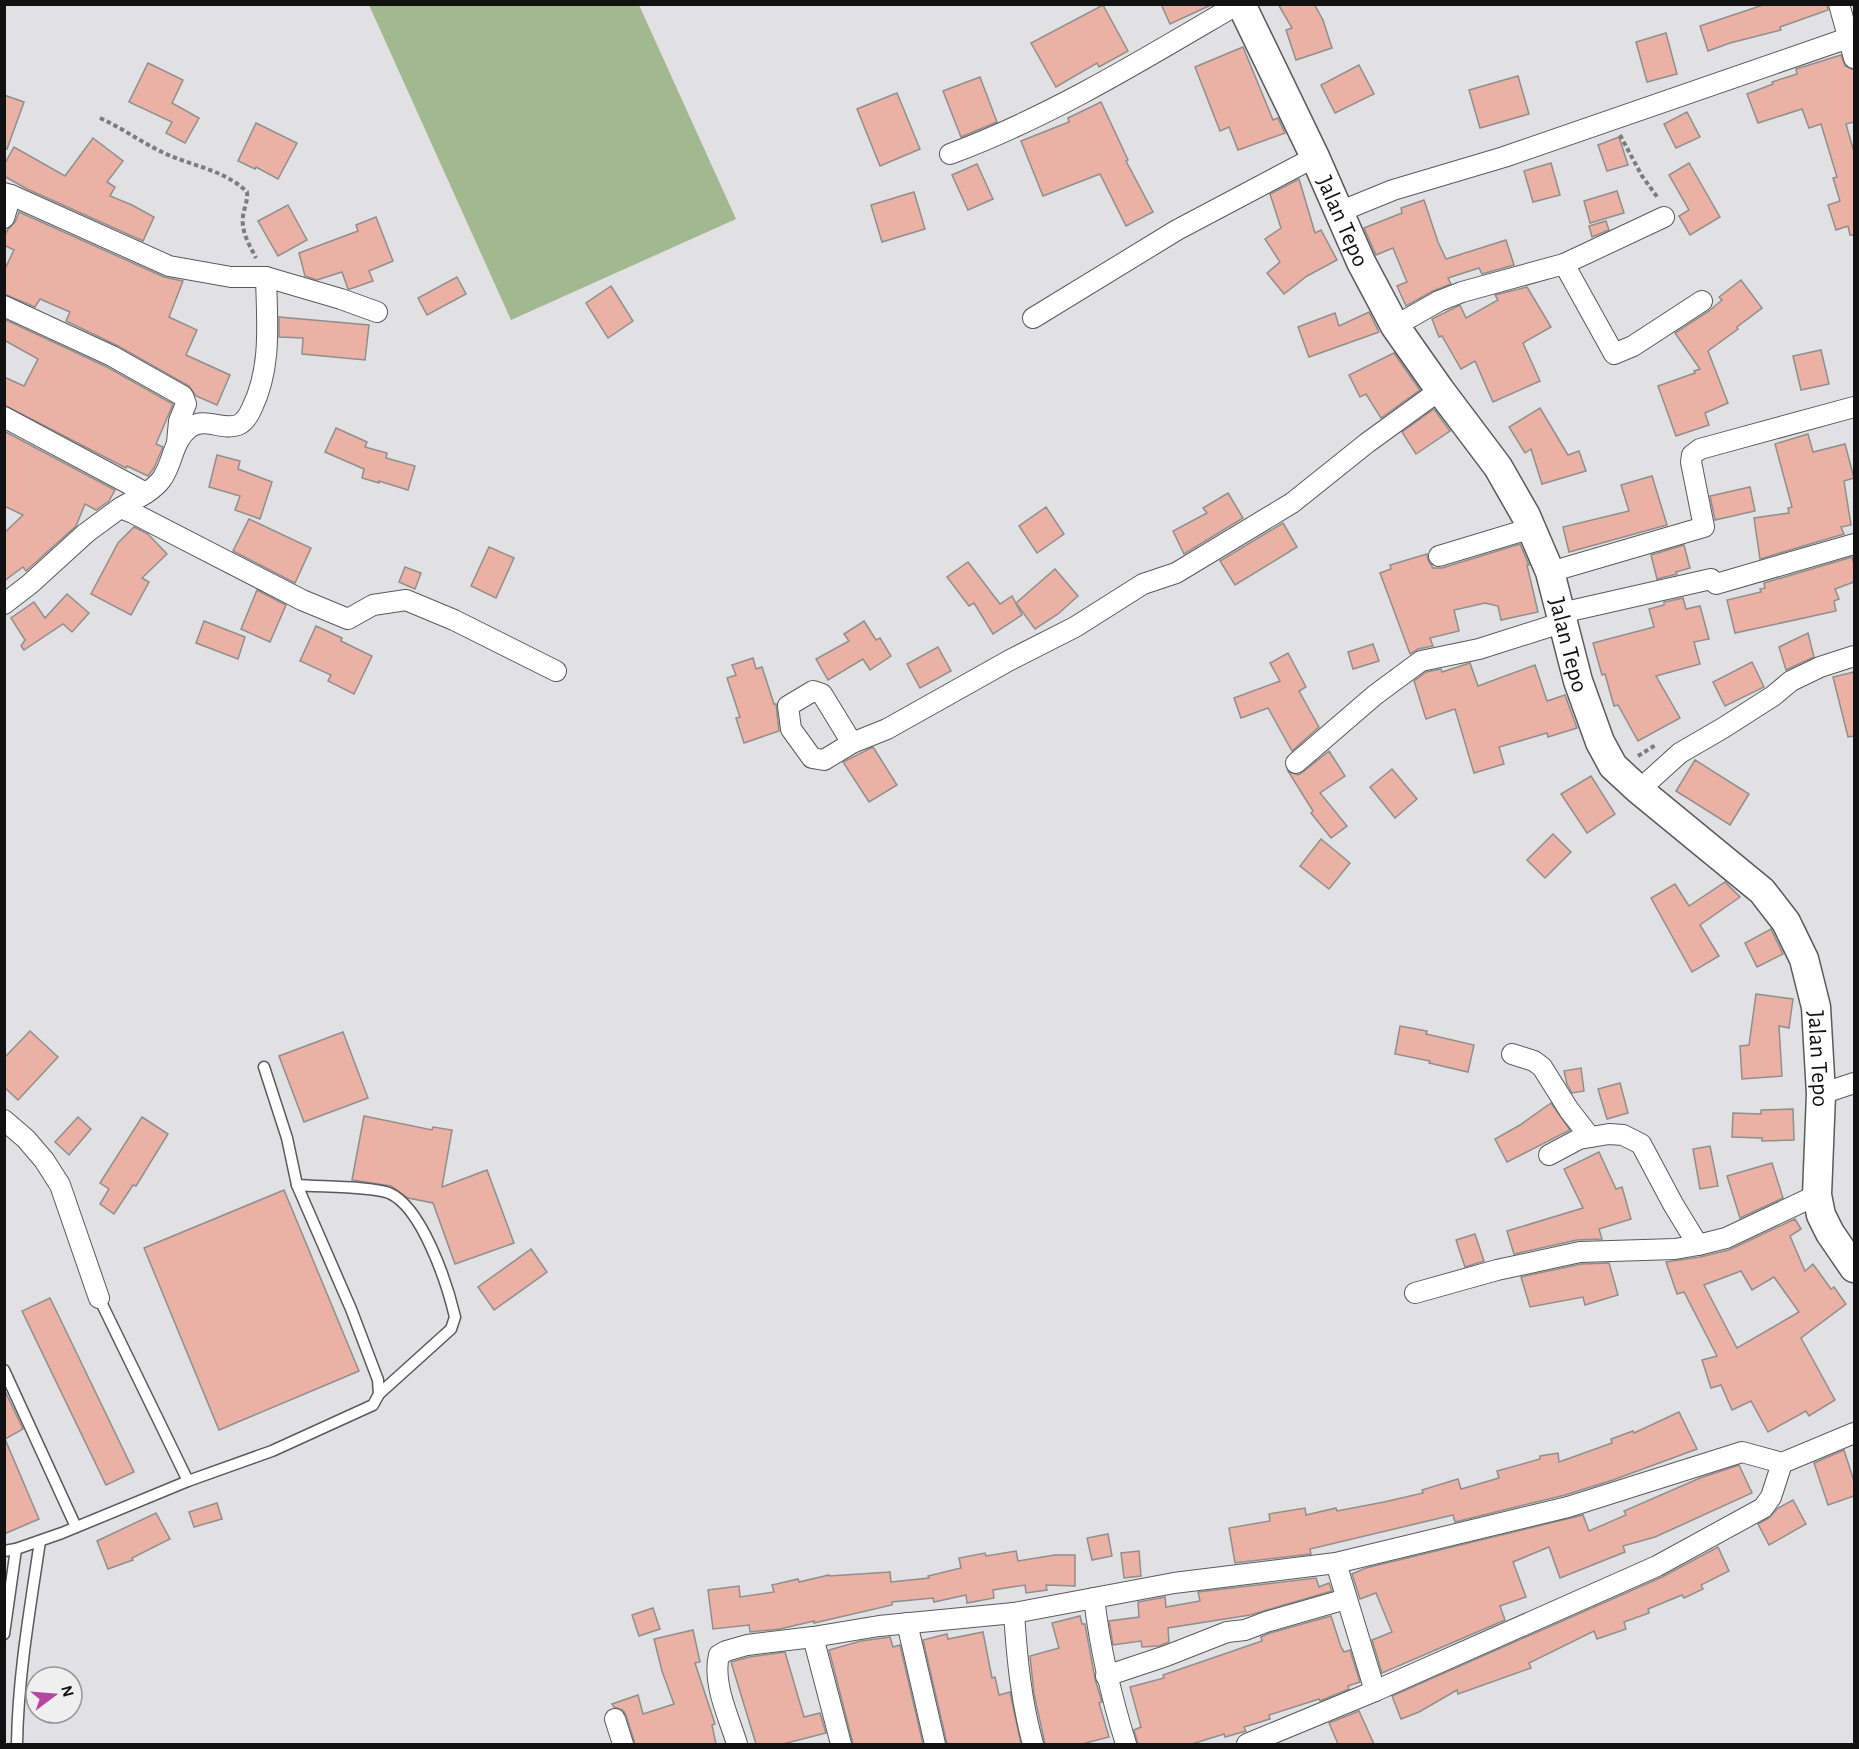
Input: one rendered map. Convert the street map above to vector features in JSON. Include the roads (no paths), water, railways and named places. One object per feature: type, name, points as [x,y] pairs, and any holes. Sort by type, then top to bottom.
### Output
[{"type":"street","points":[[951,154],[1026,123],[1240,4]]},
{"type":"street","name":"Jalan Tepo","points":[[1240,4],[1315,157],[1361,262],[1395,326],[1498,467],[1532,528],[1550,572],[1578,681],[1599,742],[1617,770],[1762,891],[1786,922],[1804,959],[1816,1007],[1821,1094],[1816,1195],[1821,1215],[1830,1233],[1854,1269]]},
{"type":"street","points":[[1839,4],[1852,37],[1854,58]]},
{"type":"street","points":[[1339,212],[1393,190],[1504,157],[1852,37]]},
{"type":"street","points":[[1033,318],[1177,230],[1315,157]]},
{"type":"street","points":[[4,218],[8,194],[169,266],[231,277],[266,277],[341,298],[377,312]]},
{"type":"street","points":[[1395,326],[1438,301],[1462,292],[1564,264],[1662,209]]},
{"type":"street","points":[[1564,264],[1614,354],[1634,346],[1702,301]]},
{"type":"street","points":[[176,444],[187,429],[197,423],[239,425],[248,416],[258,395],[265,367],[268,340],[266,277]]},
{"type":"street","points":[[4,306],[112,356],[183,396],[186,404],[179,422],[176,444],[165,474],[157,484],[86,533],[30,584],[4,604]]},
{"type":"street","points":[[852,743],[887,729],[1010,660],[1075,627],[1143,584],[1176,573],[1292,503],[1367,443],[1440,390]]},
{"type":"street","points":[[1550,572],[1704,527],[1691,462],[1692,455],[1700,449],[1854,407]]},
{"type":"street","points":[[4,417],[146,493]]},
{"type":"street","points":[[120,508],[302,600],[348,619],[373,604],[406,600],[454,620],[556,672]]},
{"type":"street","points":[[1439,556],[1532,528]]},
{"type":"street","points":[[1296,763],[1375,695],[1421,662],[1479,649],[1562,617],[1711,579],[1716,584],[1854,544]]},
{"type":"street","points":[[1639,790],[1680,753],[1773,696],[1791,681],[1820,667],[1854,656]]},
{"type":"street","points":[[1512,1054],[1534,1061],[1542,1067],[1569,1110],[1590,1137]]},
{"type":"street","points":[[1821,1094],[1854,1083]]},
{"type":"street","points":[[4,1119],[44,1160],[60,1185],[99,1298]]},
{"type":"street","points":[[1549,1155],[1568,1143],[1608,1134],[1623,1135],[1641,1144],[1698,1245]]},
{"type":"street","points":[[1415,1293],[1497,1270],[1580,1252],[1675,1249],[1698,1245],[1726,1238],[1816,1195]]},
{"type":"street","points":[[737,1744],[717,1678],[717,1665],[719,1655],[747,1645],[907,1623],[1014,1612],[1174,1583],[1336,1563],[1569,1507],[1742,1452],[1782,1463],[1854,1434]]},
{"type":"street","points":[[1247,1744],[1376,1691],[1657,1566],[1762,1508],[1772,1497],[1782,1463]]},
{"type":"street","points":[[1336,1563],[1376,1691]]},
{"type":"street","points":[[1095,1598],[1098,1635],[1106,1676],[1126,1744]]},
{"type":"street","points":[[1106,1676],[1227,1632],[1245,1630],[1346,1599]]},
{"type":"street","points":[[1014,1612],[1020,1683],[1033,1744]]},
{"type":"street","points":[[907,1623],[935,1744]]},
{"type":"street","points":[[813,1637],[842,1744]]},
{"type":"street","points":[[615,1719],[623,1744]]},
{"type":"lane","points":[[264,1067],[287,1138],[297,1185],[372,1364],[378,1380],[379,1394]]},
{"type":"lane","points":[[4,1551],[40,1541],[188,1481],[272,1451],[354,1415],[373,1405],[379,1394],[451,1329],[455,1317],[425,1234],[406,1206],[387,1193],[297,1185]]},
{"type":"lane","points":[[99,1298],[188,1481]]},
{"type":"lane","points":[[4,1370],[76,1527]]},
{"type":"lane","points":[[17,1744],[17,1723],[28,1618],[40,1541]]},
{"type":"lane","points":[[4,1634],[16,1549]]}]
